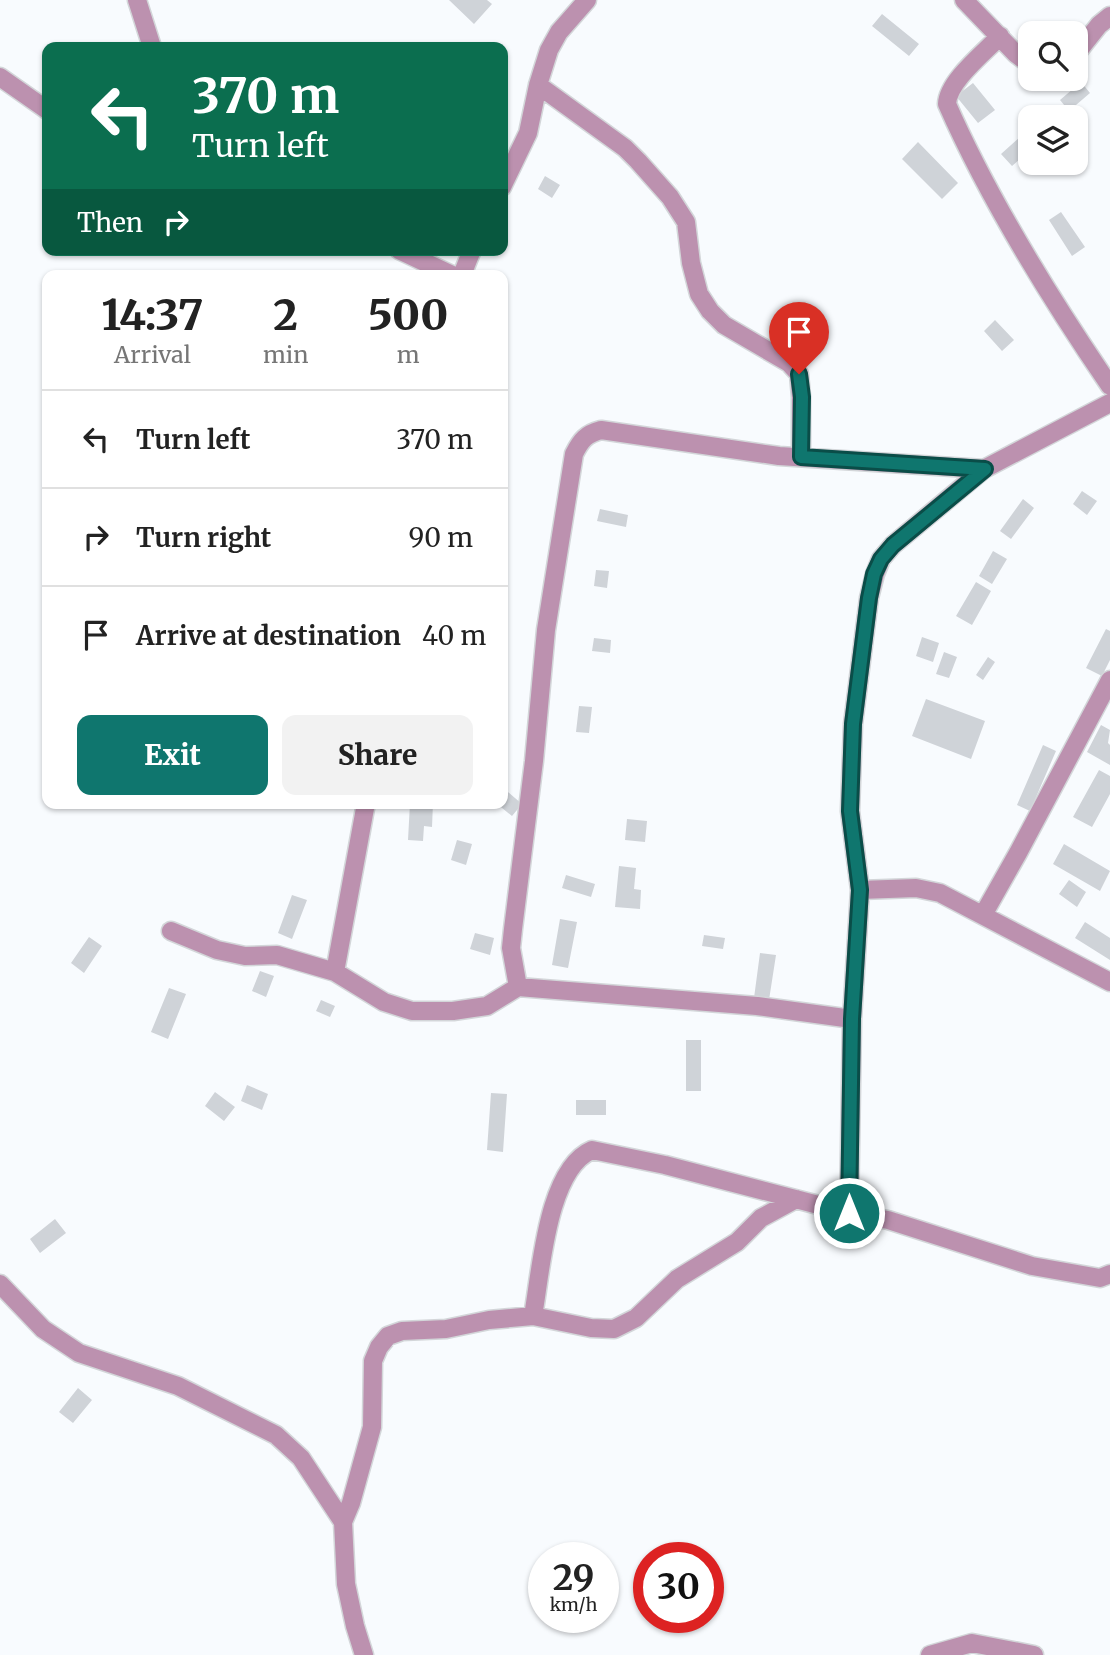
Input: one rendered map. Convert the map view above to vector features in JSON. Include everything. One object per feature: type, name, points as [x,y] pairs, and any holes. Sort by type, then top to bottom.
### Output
[{"type":"street","points":[[137,0],[150,42]]},
{"type":"street","points":[[508,174],[528,132],[549,50],[559,32],[587,0]]},
{"type":"street","points":[[964,0],[1018,53]]},
{"type":"street","points":[[1088,39],[1110,16]]},
{"type":"street","points":[[1000,36],[953,85],[947,96],[947,104],[981,174],[1028,258],[1065,320],[1110,386]]},
{"type":"street","points":[[0,77],[42,106]]},
{"type":"street","points":[[538,85],[625,148],[670,197],[686,222],[691,263],[699,294],[710,311],[724,325],[789,363],[799,374],[802,397],[801,457]]},
{"type":"street","points":[[412,256],[441,270]]},
{"type":"street","points":[[849,1213],[852,1019],[860,890],[853,841],[850,776],[853,724],[874,574],[881,559],[893,545],[985,469],[1110,402]]},
{"type":"street","points":[[518,988],[512,948],[513,929],[534,761],[545,630],[575,454],[581,440],[588,434],[601,430],[718,448],[801,457],[985,469]]},
{"type":"street","points":[[983,915],[1110,680]]},
{"type":"street","points":[[335,972],[365,809]]},
{"type":"street","points":[[860,890],[916,888],[940,893],[1110,982]]},
{"type":"street","points":[[171,931],[218,950],[244,956],[277,955],[335,972],[384,1002],[412,1011],[453,1011],[486,1006],[518,988],[757,1006],[852,1019]]},
{"type":"street","points":[[533,1316],[556,1197],[563,1180],[580,1155],[592,1150],[849,1213],[888,1220],[1032,1266],[1100,1278],[1110,1274]]},
{"type":"street","points":[[364,1655],[346,1584],[343,1522],[351,1503],[372,1427],[373,1362],[379,1347],[388,1336],[402,1331],[446,1329],[489,1320],[533,1316],[591,1328],[614,1329],[636,1318],[677,1279],[737,1242],[761,1218],[796,1199]]},
{"type":"street","points":[[0,1284],[43,1329],[79,1353],[178,1386],[276,1435],[301,1458],[343,1522]]},
{"type":"street","points":[[930,1655],[972,1643],[1034,1655]]},
{"type":"building","points":[[449,0],[487,0],[492,4],[474,24]]},
{"type":"building","points":[[882,14],[919,44],[909,56],[872,26]]},
{"type":"building","points":[[973,83],[995,110],[978,123],[956,96]]},
{"type":"building","points":[[1070,91],[1088,91],[1090,93],[1076,105],[1064,105],[1060,100]]},
{"type":"building","points":[[1018,139],[1018,161],[1012,166],[1001,154]]},
{"type":"building","points":[[918,142],[958,183],[942,199],[902,159]]},
{"type":"building","points":[[545,176],[560,185],[552,198],[538,189]]},
{"type":"building","points":[[1061,212],[1085,247],[1072,256],[1049,220]]},
{"type":"building","points":[[995,320],[1014,340],[1002,351],[984,331]]},
{"type":"building","points":[[1082,491],[1097,501],[1087,515],[1073,504]]},
{"type":"building","points":[[1023,499],[1034,508],[1011,539],[1000,531]]},
{"type":"building","points":[[600,509],[628,515],[626,527],[597,521]]},
{"type":"building","points":[[993,551],[1007,559],[992,584],[979,576]]},
{"type":"building","points":[[596,570],[609,571],[607,588],[594,586]]},
{"type":"building","points":[[976,582],[991,591],[972,625],[956,616]]},
{"type":"building","points":[[1106,629],[1110,631],[1110,660],[1102,676],[1086,668]]},
{"type":"building","points":[[922,637],[939,643],[933,662],[916,656]]},
{"type":"building","points":[[594,638],[611,640],[610,653],[592,651]]},
{"type":"building","points":[[944,652],[957,657],[949,678],[936,674]]},
{"type":"building","points":[[988,657],[995,662],[983,680],[976,675]]},
{"type":"building","points":[[926,699],[985,721],[971,759],[912,736]]},
{"type":"building","points":[[579,706],[592,707],[589,733],[576,732]]},
{"type":"building","points":[[1101,725],[1110,730],[1110,765],[1087,752]]},
{"type":"building","points":[[1043,745],[1056,751],[1030,811],[1017,805]]},
{"type":"building","points":[[1099,770],[1110,776],[1110,794],[1092,827],[1073,817]]},
{"type":"building","points":[[508,792],[522,804],[512,816],[503,809],[508,809]]},
{"type":"building","points":[[410,809],[433,809],[432,827],[424,826],[423,841],[408,840]]},
{"type":"building","points":[[627,819],[647,821],[645,842],[625,840]]},
{"type":"building","points":[[457,840],[472,844],[466,865],[451,860]]},
{"type":"building","points":[[1064,844],[1110,871],[1100,891],[1053,864]]},
{"type":"building","points":[[619,866],[636,868],[634,889],[641,890],[640,909],[615,907]]},
{"type":"building","points":[[566,875],[595,884],[591,897],[562,888]]},
{"type":"building","points":[[1069,880],[1086,892],[1077,907],[1059,894]]},
{"type":"building","points":[[292,895],[307,900],[292,939],[278,933]]},
{"type":"building","points":[[560,919],[577,922],[568,968],[552,965]]},
{"type":"building","points":[[1085,922],[1110,938],[1110,960],[1075,938]]},
{"type":"building","points":[[475,933],[494,938],[490,955],[470,949]]},
{"type":"building","points":[[704,935],[725,938],[723,949],[702,946]]},
{"type":"building","points":[[89,937],[102,946],[84,973],[71,963]]},
{"type":"building","points":[[760,953],[776,955],[769,1000],[754,998]]},
{"type":"building","points":[[260,971],[274,976],[266,997],[252,991]]},
{"type":"building","points":[[169,988],[186,994],[168,1039],[151,1032]]},
{"type":"building","points":[[321,1000],[335,1006],[330,1017],[316,1011]]},
{"type":"building","points":[[686,1040],[701,1040],[701,1091],[686,1091]]},
{"type":"building","points":[[247,1085],[268,1094],[262,1110],[241,1101]]},
{"type":"building","points":[[215,1092],[235,1107],[224,1121],[205,1106]]},
{"type":"building","points":[[491,1093],[507,1094],[503,1152],[487,1150]]},
{"type":"building","points":[[576,1100],[606,1100],[606,1115],[576,1115]]},
{"type":"building","points":[[55,1219],[66,1233],[40,1253],[30,1239]]},
{"type":"building","points":[[78,1388],[92,1400],[73,1423],[59,1412]]},
{"type":"route","points":[[799,374],[802,397],[801,457],[985,469],[893,545],[881,559],[874,574],[869,598],[853,724],[850,776],[850,811],[860,890],[852,1019],[849,1213]]}]
